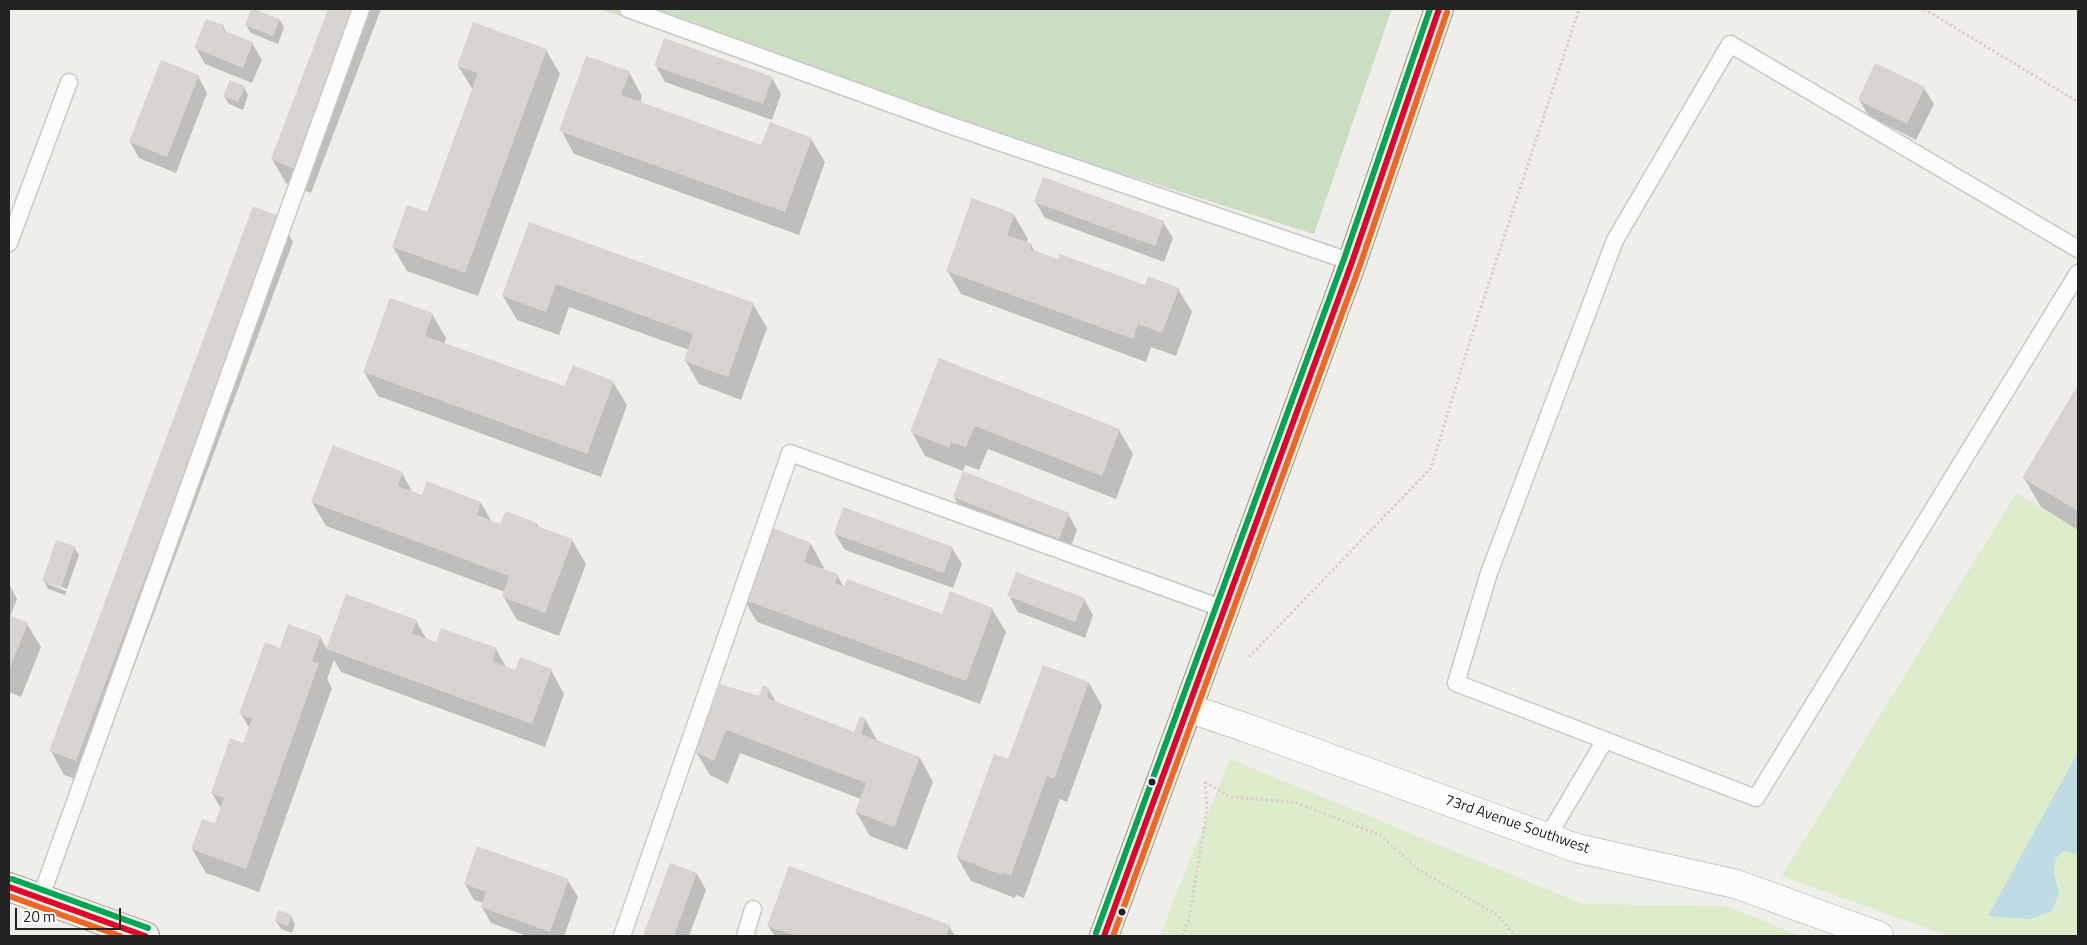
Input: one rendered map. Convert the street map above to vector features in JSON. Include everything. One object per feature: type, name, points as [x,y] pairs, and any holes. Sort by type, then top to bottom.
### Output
[{"type":"street","points":[[1104,936],[1352,262],[1439,9]]},
{"type":"street","name":"73rd Avenue Southwest","points":[[1188,708],[1576,848],[1736,884],[1879,936]]},
{"type":"street","points":[[9,887],[145,936]]},
{"type":"lane","points":[[40,898],[361,9]]},
{"type":"lane","points":[[628,9],[952,126],[1352,262]]},
{"type":"lane","points":[[2078,249],[1730,44],[1615,240],[1490,573],[1456,683],[1756,798],[2078,273]]},
{"type":"lane","points":[[9,243],[69,82]]},
{"type":"lane","points":[[622,936],[790,453],[1224,609]]},
{"type":"lane","points":[[1547,838],[1605,740]]},
{"type":"lane","points":[[745,936],[753,909]]},
{"type":"path","points":[[1249,657],[1430,468],[1579,9]]},
{"type":"path","points":[[1924,9],[2078,102]]},
{"type":"path","points":[[1182,936],[1189,919],[1207,811],[1205,782],[1230,797],[1294,802],[1380,835],[1419,870],[1497,915],[1516,936]]},
{"type":"green space","points":[[599,9],[1392,9],[1314,234]]},
{"type":"green space","points":[[2016,493],[2078,530],[2078,936],[1948,936],[1782,876]]},
{"type":"green space","points":[[1230,759],[1583,904],[1726,906],[1800,936],[1160,936]]},
{"type":"water","points":[[2078,752],[2078,855],[2064,850],[2056,858],[2054,872],[2059,894],[2052,911],[2030,919],[1988,916]]},
{"type":"building","points":[[251,9],[280,19],[273,36],[245,25]]},
{"type":"building","points":[[328,9],[359,9],[297,170],[271,159]]},
{"type":"building","points":[[206,19],[224,25],[222,30],[253,42],[243,68],[194,48]]},
{"type":"building","points":[[473,22],[547,49],[465,273],[392,247],[407,205],[427,212],[478,73],[457,66]]},
{"type":"building","points":[[664,38],[773,77],[763,104],[654,66]]},
{"type":"building","points":[[586,56],[630,71],[621,95],[761,145],[770,122],[812,138],[785,212],[559,131]]},
{"type":"building","points":[[161,60],[199,75],[167,157],[129,142]]},
{"type":"building","points":[[1875,63],[1925,87],[1907,124],[1858,100]]},
{"type":"building","points":[[230,80],[245,86],[238,102],[223,96]]},
{"type":"building","points":[[1043,177],[1164,221],[1155,246],[1034,202]]},
{"type":"building","points":[[972,198],[1015,214],[1007,235],[1032,244],[1030,249],[1058,259],[1060,254],[1145,285],[1148,276],[1179,288],[1162,333],[1138,324],[1133,339],[946,271]]},
{"type":"building","points":[[253,206],[281,217],[76,761],[49,751]]},
{"type":"building","points":[[529,222],[754,303],[728,377],[684,361],[693,334],[556,284],[546,312],[502,296]]},
{"type":"building","points":[[390,298],[433,313],[425,336],[564,386],[573,365],[614,381],[587,454],[363,372]]},
{"type":"building","points":[[939,358],[1120,429],[1102,476],[975,426],[966,447],[951,442],[949,448],[910,432]]},
{"type":"building","points":[[2078,385],[2078,511],[2022,478]]},
{"type":"building","points":[[333,445],[403,472],[398,486],[422,495],[427,481],[481,502],[477,515],[500,524],[506,511],[537,523],[536,526],[573,539],[545,613],[502,597],[509,576],[311,502]]},
{"type":"building","points":[[963,471],[1069,513],[1059,539],[953,497]]},
{"type":"building","points":[[843,507],[953,547],[944,573],[834,534]]},
{"type":"building","points":[[768,526],[811,543],[804,562],[838,574],[835,583],[844,587],[847,579],[942,614],[950,591],[993,608],[966,681],[742,599]]},
{"type":"building","points":[[56,540],[75,546],[61,588],[42,581]]},
{"type":"building","points":[[1016,572],[1085,598],[1075,622],[1007,596]]},
{"type":"building","points":[[346,594],[417,620],[412,633],[436,642],[441,628],[497,648],[492,661],[515,670],[520,657],[552,669],[532,724],[326,649]]},
{"type":"building","points":[[9,615],[28,623],[9,670]]},
{"type":"building","points":[[288,624],[321,636],[312,661],[319,663],[246,869],[191,849],[202,819],[215,823],[224,798],[211,793],[230,738],[243,743],[252,719],[239,714],[265,642],[280,648]]},
{"type":"building","points":[[1043,665],[1089,682],[1054,779],[1047,776],[1011,875],[1002,872],[1001,875],[956,857],[994,754],[1008,759]]},
{"type":"building","points":[[720,684],[759,696],[763,685],[770,689],[767,698],[854,732],[860,716],[866,718],[861,734],[920,757],[894,827],[855,812],[866,783],[726,730],[714,761],[695,752]]},
{"type":"building","points":[[477,846],[569,879],[550,932],[481,907],[486,892],[464,884]]},
{"type":"building","points":[[670,863],[697,873],[674,936],[643,936]]},
{"type":"building","points":[[789,866],[950,925],[946,936],[796,936],[767,926]]},
{"type":"building","points":[[278,910],[292,915],[288,926],[275,921]]},
{"type":"transit line","points":[[1096,933],[1344,259],[1430,9]]},
{"type":"transit line","points":[[1104,936],[1352,262],[1439,9]]},
{"type":"transit line","points":[[1113,936],[1360,265],[1447,12]]},
{"type":"transit line","points":[[12,879],[148,928]]},
{"type":"transit line","points":[[9,887],[145,936]]},
{"type":"transit line","points":[[9,896],[120,936]]}]
